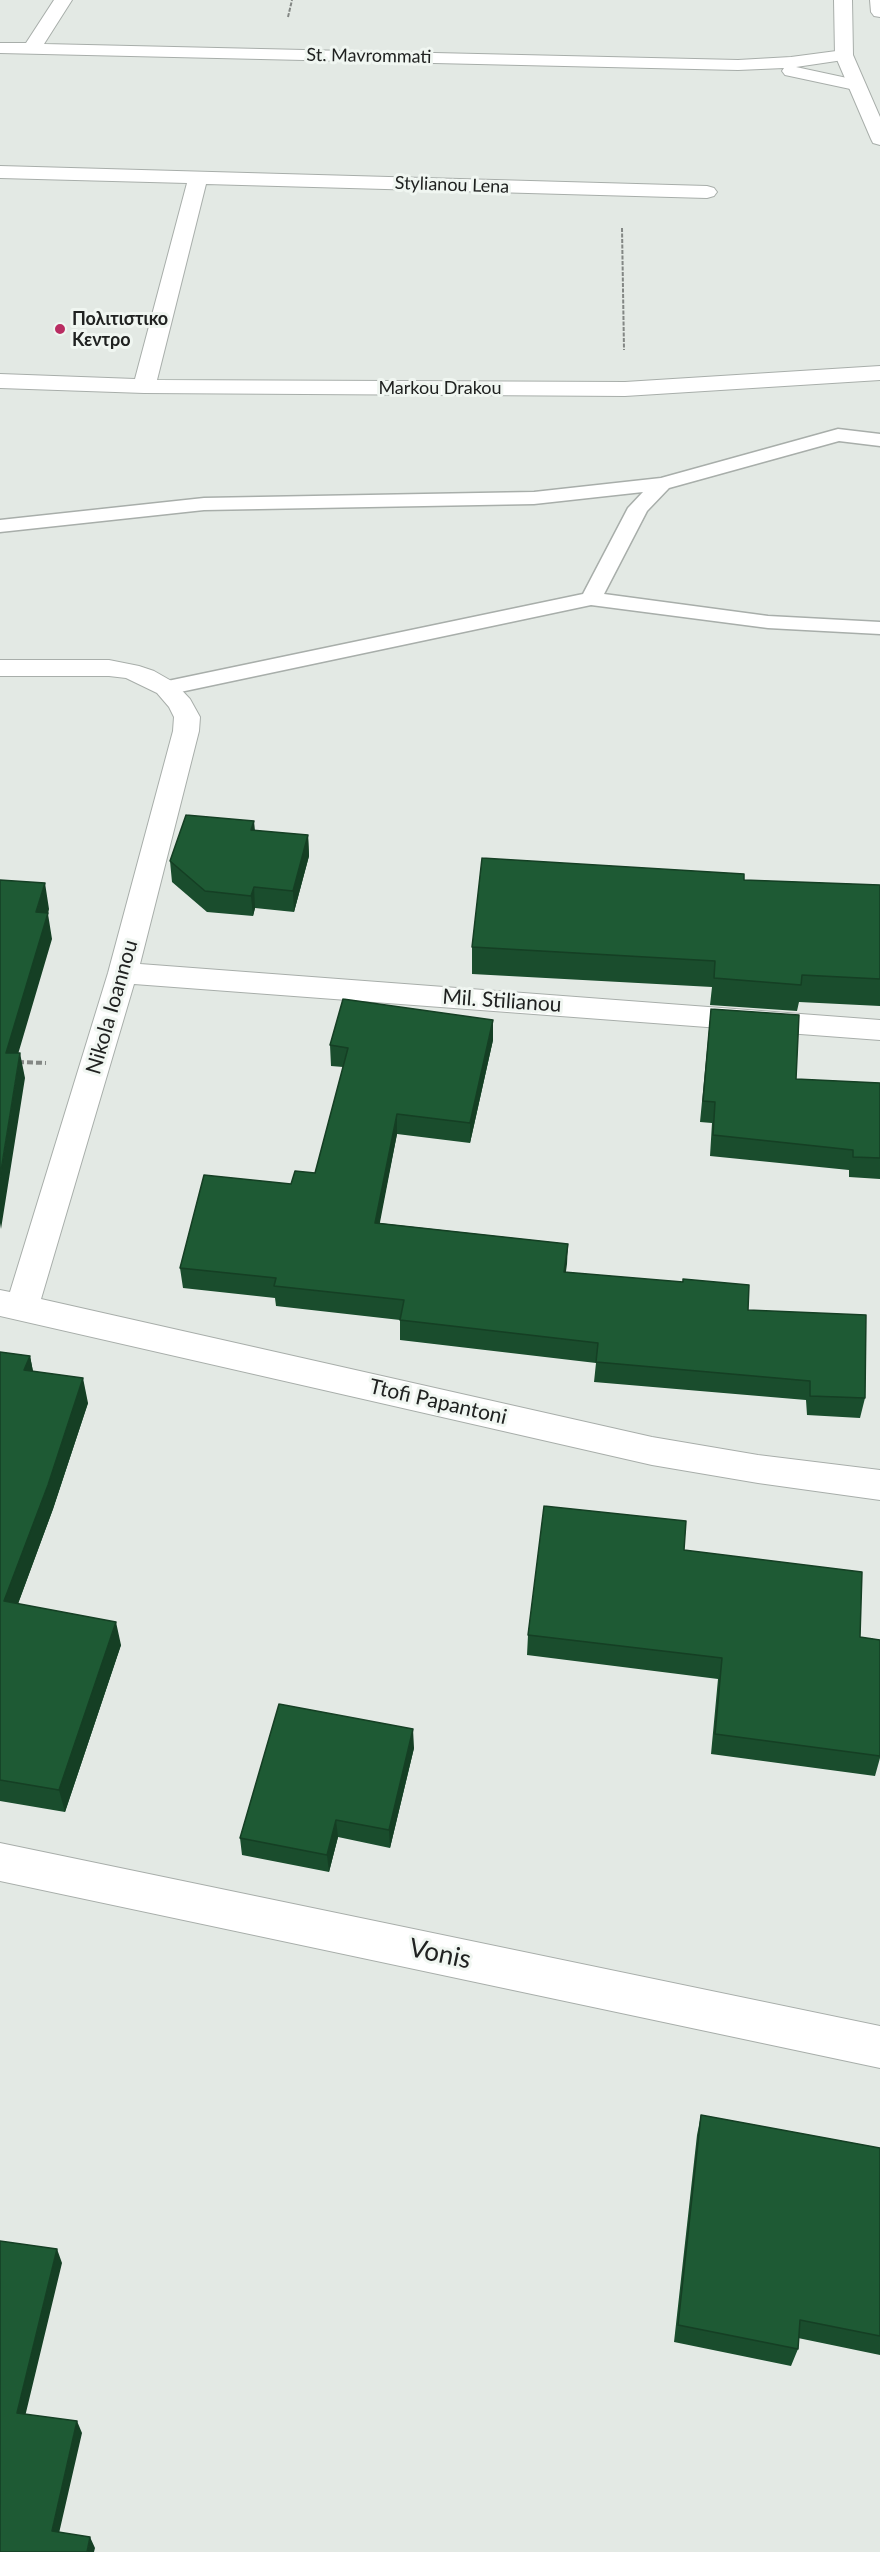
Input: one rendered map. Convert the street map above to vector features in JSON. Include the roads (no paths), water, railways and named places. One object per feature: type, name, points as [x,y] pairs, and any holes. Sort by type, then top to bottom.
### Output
[{"type":"street","points":[[32,48],[63,0]]},
{"type":"street","points":[[843,0],[844,55],[880,140]]},
{"type":"street","points":[[879,0],[880,12]]},
{"type":"street","name":"St. Mavrommati","points":[[0,48],[738,65],[790,62],[844,55]]},
{"type":"street","name":"St. Mavrommati","points":[[738,65],[808,74],[855,85]]},
{"type":"street","name":"Stylianou Lena","points":[[0,172],[706,192]]},
{"type":"street","points":[[144,386],[198,178]]},
{"type":"street","name":"Markou Drakou","points":[[0,381],[144,386],[625,389],[880,373]]},
{"type":"street","points":[[0,668],[109,668],[145,676],[173,696]]},
{"type":"street","name":"Nikola Ioannou","points":[[11,1305],[123,973],[186,731],[186,717],[173,696]]},
{"type":"street","name":"Mil. Stilianou","points":[[123,973],[880,1030]]},
{"type":"street","name":"Ttofi Papantoni","points":[[11,1305],[652,1451],[758,1469],[880,1485]]},
{"type":"street","name":"Vonis","points":[[0,1862],[880,2047]]},
{"type":"lane","points":[[0,526],[204,504],[534,498],[662,484],[838,435],[880,440]]},
{"type":"lane","points":[[591,599],[638,508],[662,484]]},
{"type":"lane","points":[[173,696],[591,599],[768,622],[880,628]]},
{"type":"place","name":"Πολιτιστικο Κεντρο","points":[[60,329]]}]
